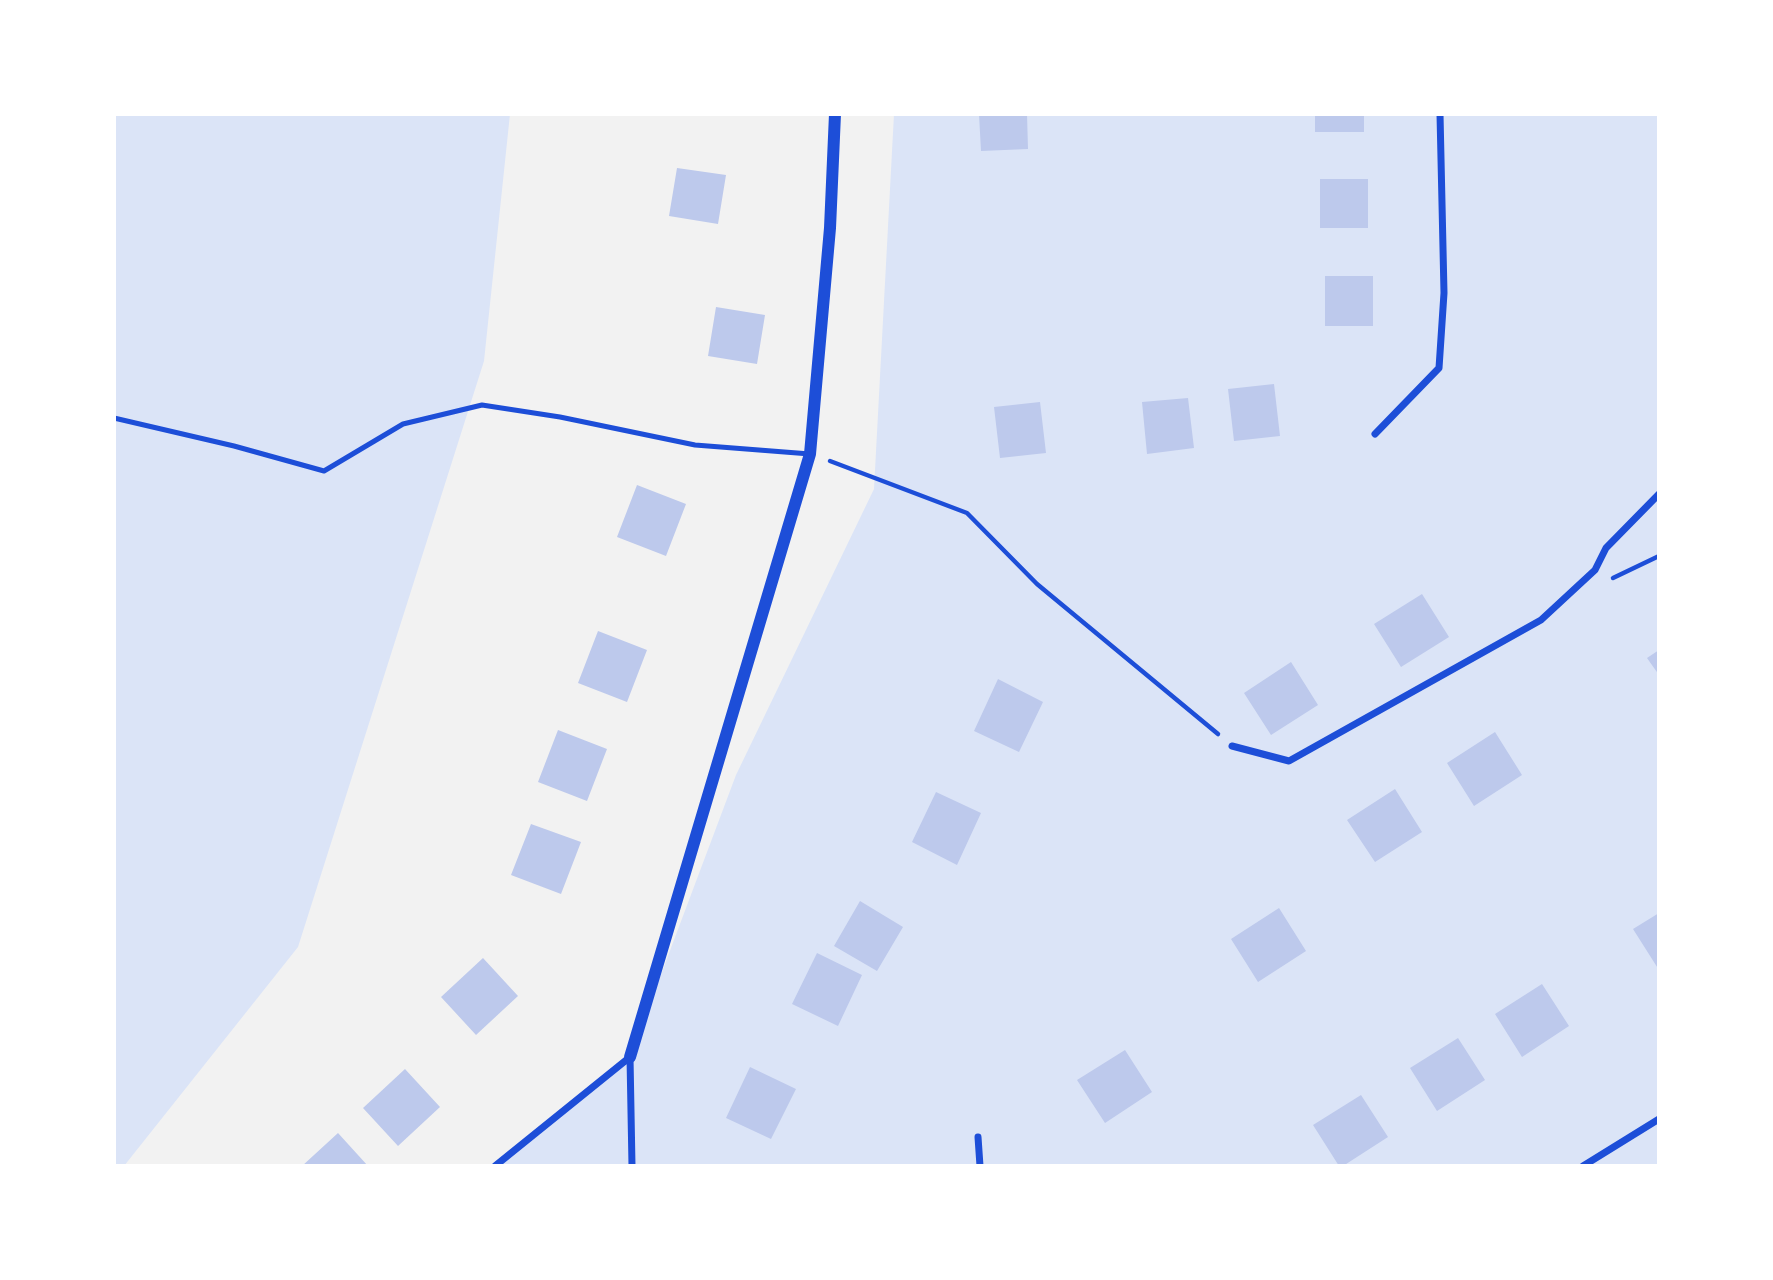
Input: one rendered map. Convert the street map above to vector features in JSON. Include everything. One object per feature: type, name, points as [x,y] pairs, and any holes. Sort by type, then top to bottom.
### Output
[{"type":"street","points":[[632,1166],[630,1057],[810,454],[830,228],[835,114]]},
{"type":"street","points":[[1375,434],[1439,369],[1444,293],[1440,114]]},
{"type":"street","points":[[1232,746],[1289,761],[1541,620],[1595,570],[1606,548],[1659,494]]},
{"type":"street","points":[[495,1166],[630,1057]]},
{"type":"street","points":[[1583,1166],[1659,1119]]},
{"type":"street","points":[[978,1137],[980,1166]]},
{"type":"lane","points":[[114,418],[234,446],[324,471],[403,424],[482,405],[560,417],[695,445],[810,454]]},
{"type":"path","points":[[810,454],[967,513],[1037,584],[1232,746]]},
{"type":"shaded area","points":[[114,114],[510,114],[484,361],[298,947],[124,1166],[114,1166]]},
{"type":"shaded area","points":[[894,114],[1659,114],[1659,1166],[495,1166],[630,1057],[736,775],[874,489]]},
{"type":"building","points":[[979,114],[1027,114],[1028,149],[981,151]]},
{"type":"building","points":[[1315,114],[1364,114],[1364,132],[1315,132]]},
{"type":"building","points":[[677,168],[726,175],[718,224],[669,216]]},
{"type":"building","points":[[1320,179],[1368,179],[1368,228],[1320,228]]},
{"type":"building","points":[[1325,276],[1373,276],[1373,326],[1325,326]]},
{"type":"building","points":[[716,307],[765,315],[757,364],[708,356]]},
{"type":"building","points":[[1274,384],[1280,436],[1234,441],[1228,389]]},
{"type":"building","points":[[1188,398],[1194,448],[1147,454],[1142,402]]},
{"type":"building","points":[[1040,402],[1046,453],[1000,458],[994,407]]},
{"type":"building","points":[[637,485],[686,504],[666,556],[617,537]]},
{"type":"building","points":[[1422,594],[1449,637],[1401,667],[1374,624]]},
{"type":"building","points":[[598,631],[647,650],[627,702],[578,683]]},
{"type":"building","points":[[1659,650],[1659,675],[1647,658]]},
{"type":"building","points":[[1291,662],[1318,705],[1271,735],[1244,693]]},
{"type":"building","points":[[998,679],[1043,702],[1019,752],[974,731]]},
{"type":"building","points":[[558,730],[607,749],[587,801],[538,782]]},
{"type":"building","points":[[1495,732],[1522,775],[1474,806],[1447,763]]},
{"type":"building","points":[[1395,789],[1422,832],[1375,862],[1347,820]]},
{"type":"building","points":[[936,792],[981,813],[957,865],[912,842]]},
{"type":"building","points":[[531,824],[581,842],[561,894],[511,875]]},
{"type":"building","points":[[860,901],[903,927],[877,971],[834,946]]},
{"type":"building","points":[[1279,908],[1306,951],[1258,982],[1231,939]]},
{"type":"building","points":[[1659,913],[1659,970],[1633,929]]},
{"type":"building","points":[[817,953],[862,975],[838,1026],[792,1004]]},
{"type":"building","points":[[483,958],[518,996],[476,1035],[441,997]]},
{"type":"building","points":[[1542,984],[1569,1026],[1522,1057],[1495,1014]]},
{"type":"building","points":[[1458,1038],[1485,1080],[1437,1111],[1410,1068]]},
{"type":"building","points":[[1125,1050],[1152,1092],[1105,1123],[1077,1080]]},
{"type":"building","points":[[750,1067],[796,1089],[771,1139],[726,1118]]},
{"type":"building","points":[[405,1069],[440,1107],[398,1146],[363,1108]]},
{"type":"building","points":[[1361,1095],[1388,1137],[1339,1166],[1313,1125]]},
{"type":"building","points":[[338,1133],[368,1166],[302,1166]]}]
